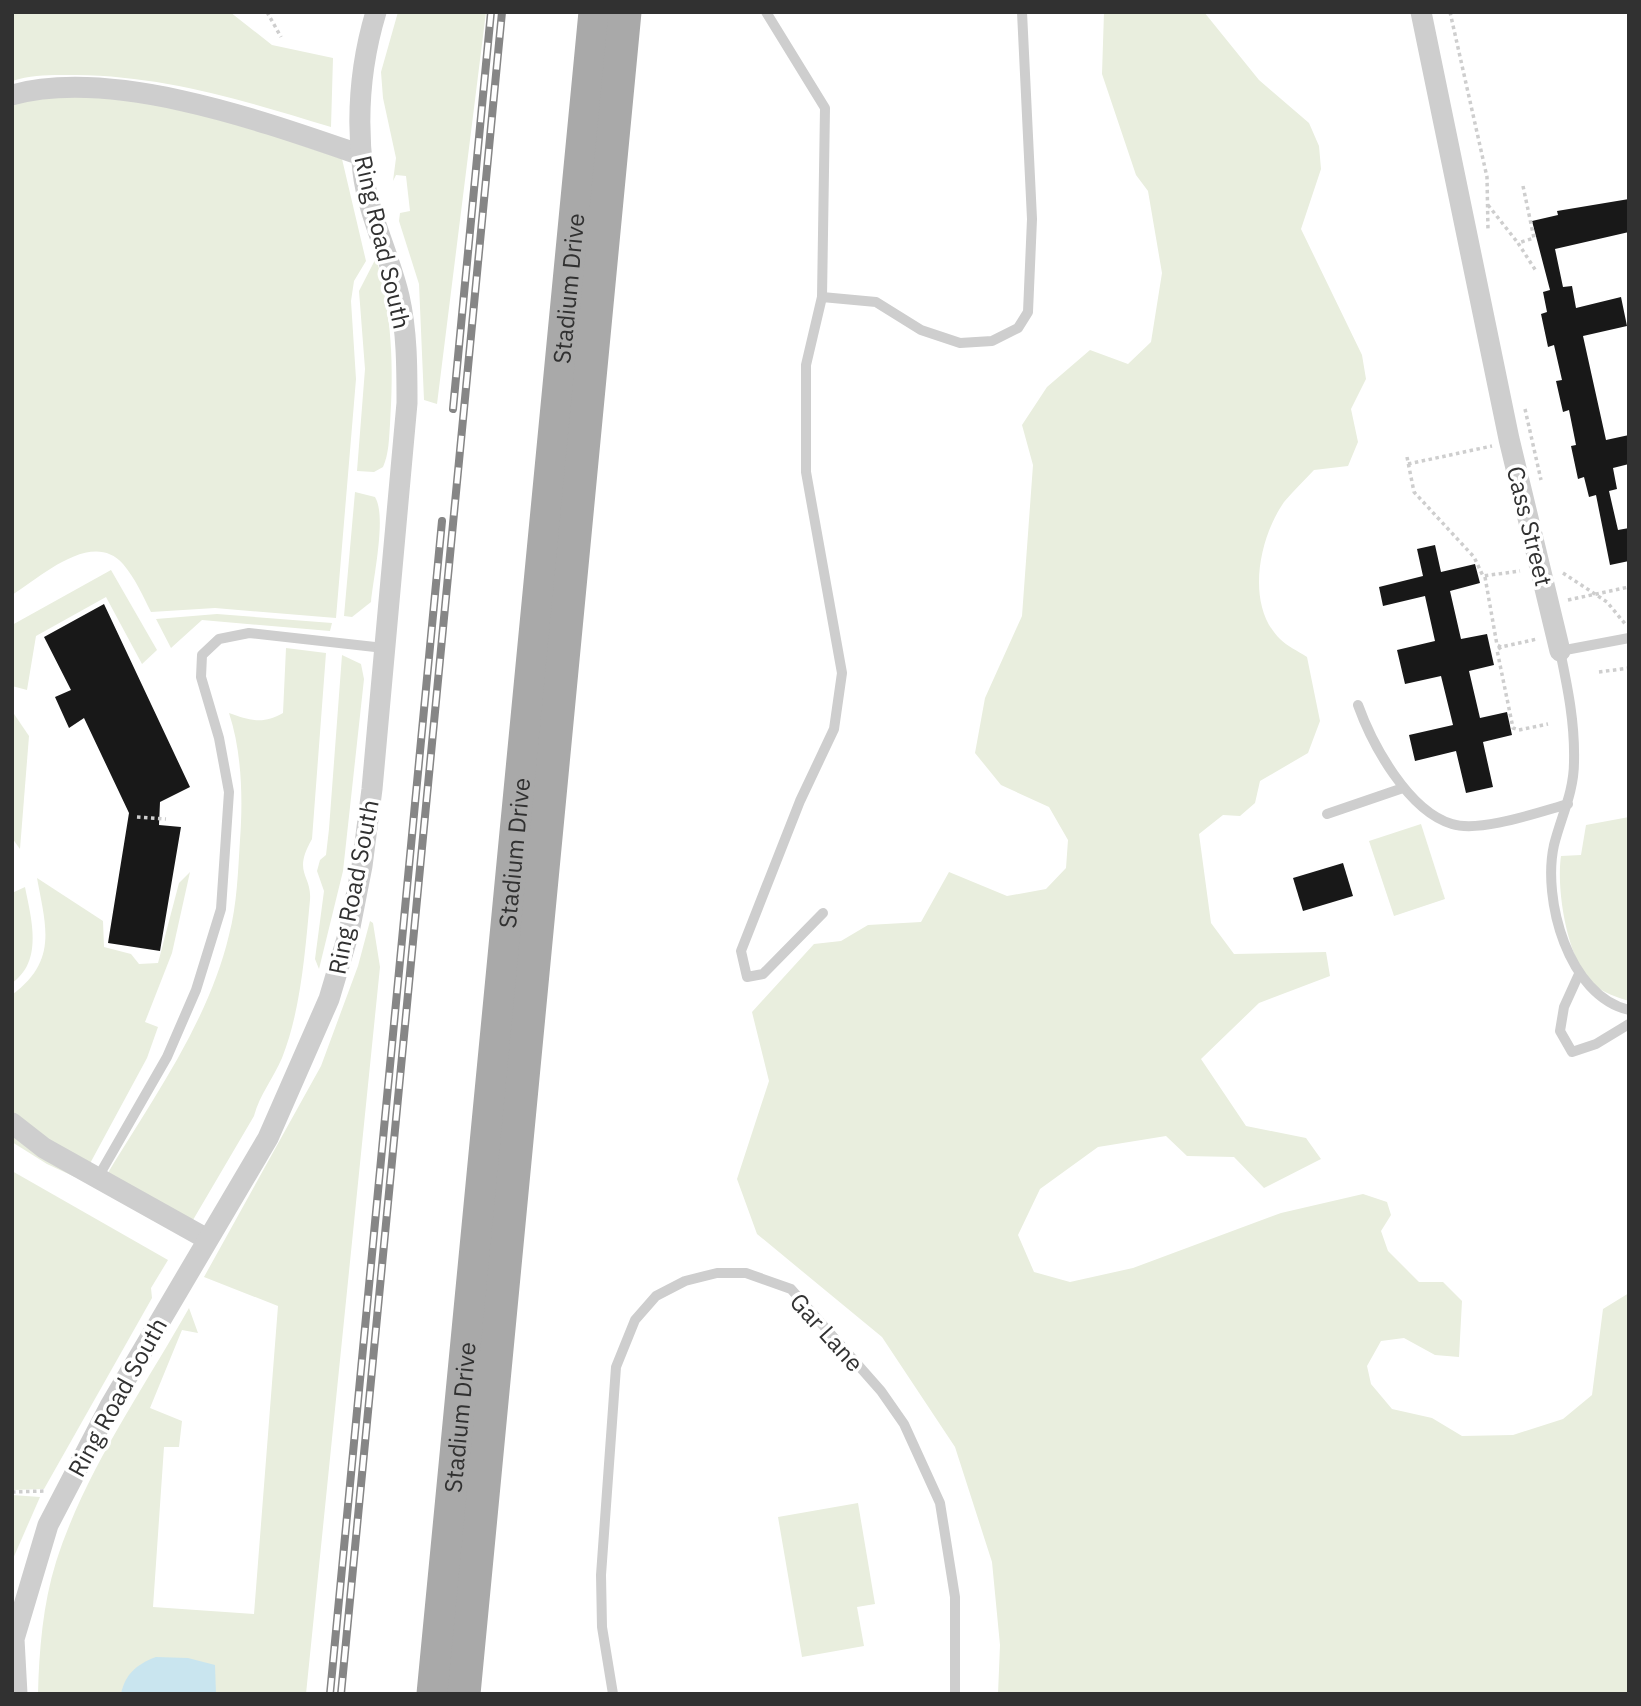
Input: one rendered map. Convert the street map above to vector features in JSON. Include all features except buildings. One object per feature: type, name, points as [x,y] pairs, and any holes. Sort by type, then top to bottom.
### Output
[{"type":"main road","name":"Stadium Drive","points":[[433,1694],[595,12]]},
{"type":"main road","name":"Stadium Drive","points":[[464,1694],[625,12]]},
{"type":"street","name":"Ring Road South","points":[[15,1690],[14,1639],[29,1580],[48,1525],[110,1406],[268,1138],[309,1050],[349,932],[362,866],[407,403],[407,349],[399,296],[363,174],[358,118],[363,56],[376,12]]},
{"type":"street","name":"Cass Street","points":[[1421,12],[1491,352],[1550,565],[1549,605],[1558,643]]},
{"type":"street","points":[[12,95],[31,90],[101,89],[204,104],[361,155]]},
{"type":"street","points":[[12,1123],[44,1148],[207,1239]]},
{"type":"lane","points":[[766,12],[825,108],[822,297],[806,365],[806,472],[842,673],[834,729],[800,801],[741,951],[747,977],[763,974],[823,913]]},
{"type":"lane","points":[[822,297],[876,302],[911,325],[960,343],[992,341],[1018,327],[1028,312],[1032,219],[1022,12]]},
{"type":"lane","points":[[97,1179],[167,1057],[196,990],[221,909],[229,792],[219,738],[201,677],[202,655],[219,639],[249,633],[384,648]]},
{"type":"lane","points":[[1558,643],[1629,638]]},
{"type":"lane","name":"Cass Street","points":[[1558,643],[1573,711],[1574,763],[1568,804],[1555,844],[1551,873],[1567,953],[1588,988],[1605,1001],[1629,1010]]},
{"type":"lane","points":[[1359,705],[1368,731],[1403,788],[1452,825],[1495,824],[1568,804]]},
{"type":"lane","points":[[1327,814],[1403,788]]},
{"type":"lane","points":[[1579,974],[1564,1007],[1560,1031],[1572,1052],[1596,1044],[1629,1024]]},
{"type":"lane","name":"Gar Lane","points":[[613,1694],[602,1628],[601,1575],[616,1367],[635,1320],[656,1296],[685,1281],[717,1273],[746,1273],[791,1289],[881,1391],[904,1424],[940,1503],[955,1597],[955,1694]]},
{"type":"path","points":[[267,12],[281,37]]},
{"type":"path","points":[[1450,12],[1487,177],[1488,237]]},
{"type":"path","points":[[1518,243],[1534,238],[1523,186]]},
{"type":"path","points":[[1486,204],[1518,243],[1536,271]]},
{"type":"path","points":[[1524,407],[1541,483]]},
{"type":"path","points":[[1408,464],[1496,445]]},
{"type":"path","points":[[1407,457],[1415,492],[1474,557],[1485,577],[1496,640],[1501,647]]},
{"type":"path","points":[[1485,577],[1550,565],[1613,608],[1629,630]]},
{"type":"path","points":[[1549,605],[1629,587]]},
{"type":"path","points":[[1548,724],[1519,730],[1513,728],[1497,650],[1501,647],[1558,643]]},
{"type":"path","points":[[1599,672],[1629,668]]},
{"type":"path","points":[[137,817],[166,819]]},
{"type":"path","points":[[12,1492],[47,1491]]},
{"type":"green space","points":[[12,12],[230,12],[272,45],[333,58],[331,127],[236,99],[142,80],[59,75],[12,81]]},
{"type":"green space","points":[[398,12],[486,12],[437,404],[424,400],[419,284],[399,221],[400,213],[410,211],[406,176],[396,175],[393,181],[396,158],[383,98],[381,72]]},
{"type":"green space","points":[[1104,12],[1204,12],[1259,80],[1309,123],[1319,146],[1321,169],[1301,229],[1362,355],[1366,379],[1351,409],[1358,442],[1348,466],[1314,470],[1284,502],[1268,534],[1260,571],[1262,608],[1269,625],[1280,639],[1307,657],[1320,721],[1308,753],[1260,781],[1255,803],[1240,816],[1223,815],[1199,834],[1211,923],[1234,954],[1326,952],[1330,976],[1259,1003],[1201,1059],[1246,1126],[1306,1138],[1321,1159],[1264,1188],[1234,1157],[1187,1156],[1166,1136],[1098,1147],[1040,1189],[1018,1235],[1034,1272],[1070,1282],[1133,1268],[1281,1213],[1363,1194],[1387,1202],[1391,1215],[1381,1231],[1388,1251],[1419,1282],[1443,1282],[1462,1301],[1459,1357],[1435,1355],[1404,1338],[1381,1341],[1367,1366],[1371,1384],[1392,1409],[1432,1418],[1462,1436],[1513,1435],[1563,1419],[1592,1395],[1603,1309],[1629,1293],[1629,1694],[998,1694],[1000,1645],[992,1562],[955,1447],[882,1337],[757,1234],[737,1179],[769,1081],[752,1012],[814,944],[841,941],[868,925],[921,922],[949,872],[1007,896],[1046,889],[1066,868],[1068,840],[1049,807],[1001,785],[975,753],[985,698],[1022,616],[1033,465],[1022,425],[1047,387],[1090,350],[1128,364],[1151,342],[1162,273],[1148,191],[1136,175],[1102,74]]},
{"type":"green space","points":[[36,96],[111,96],[201,111],[342,159],[366,261],[354,281],[351,301],[356,379],[336,618],[215,608],[151,612],[123,564],[111,555],[97,552],[67,560],[12,595],[12,102]]},
{"type":"green space","points":[[376,258],[389,320],[392,382],[388,451],[383,467],[374,472],[357,471],[365,369],[359,291]]},
{"type":"green space","points":[[355,492],[375,497],[380,533],[371,602],[352,617],[344,616]]},
{"type":"green space","points":[[111,570],[157,650],[142,664],[106,597],[36,636],[27,690],[12,686],[12,625]]},
{"type":"green space","points":[[217,614],[332,623],[330,631],[202,620],[171,648],[156,619]]},
{"type":"green space","points":[[286,648],[326,653],[312,839],[303,867],[310,900],[298,1001],[282,1058],[254,1116],[183,1237],[103,1181],[192,1032],[219,968],[234,912],[241,825],[239,760],[229,713],[262,720],[283,713]]},
{"type":"green space","points":[[342,655],[361,664],[364,679],[343,871],[319,969],[315,959],[324,891],[317,871],[320,860],[326,855]]},
{"type":"green space","points":[[12,711],[29,736],[20,849],[12,838]]},
{"type":"green space","points":[[1629,817],[1629,1001],[1606,993],[1594,985],[1577,960],[1570,943],[1562,905],[1560,870],[1561,856],[1581,855],[1586,825]]},
{"type":"green space","points":[[1421,824],[1445,899],[1394,916],[1369,841]]},
{"type":"green space","points":[[190,872],[172,953],[145,1022],[158,1027],[147,1058],[87,1169],[75,1177],[47,1164],[12,1142],[12,995],[37,969],[45,942],[37,878],[103,921],[104,947],[131,954],[139,964],[158,963],[179,883]]},
{"type":"green space","points":[[25,887],[32,925],[32,951],[22,974],[12,983],[12,893]]},
{"type":"green space","points":[[370,921],[373,923],[380,967],[306,1694],[38,1694],[45,1610],[56,1562],[68,1528],[116,1432],[189,1308],[198,1333],[182,1330],[150,1408],[182,1421],[179,1447],[164,1447],[153,1607],[254,1614],[278,1306],[204,1277],[321,1066],[358,966]]},
{"type":"green space","points":[[12,1171],[168,1260],[151,1288],[152,1298],[44,1489],[12,1490]]},
{"type":"green space","points":[[12,1495],[40,1497],[12,1561]]},
{"type":"green space","points":[[858,1503],[875,1604],[857,1607],[864,1646],[802,1657],[778,1517]]},
{"type":"water","points":[[156,1657],[188,1658],[215,1665],[216,1694],[121,1694],[125,1681],[133,1671]]},
{"type":"railway","points":[[453,409],[491,12]]},
{"type":"railway","points":[[341,1694],[502,12]]},
{"type":"railway","points":[[330,1694],[442,521]]}]
